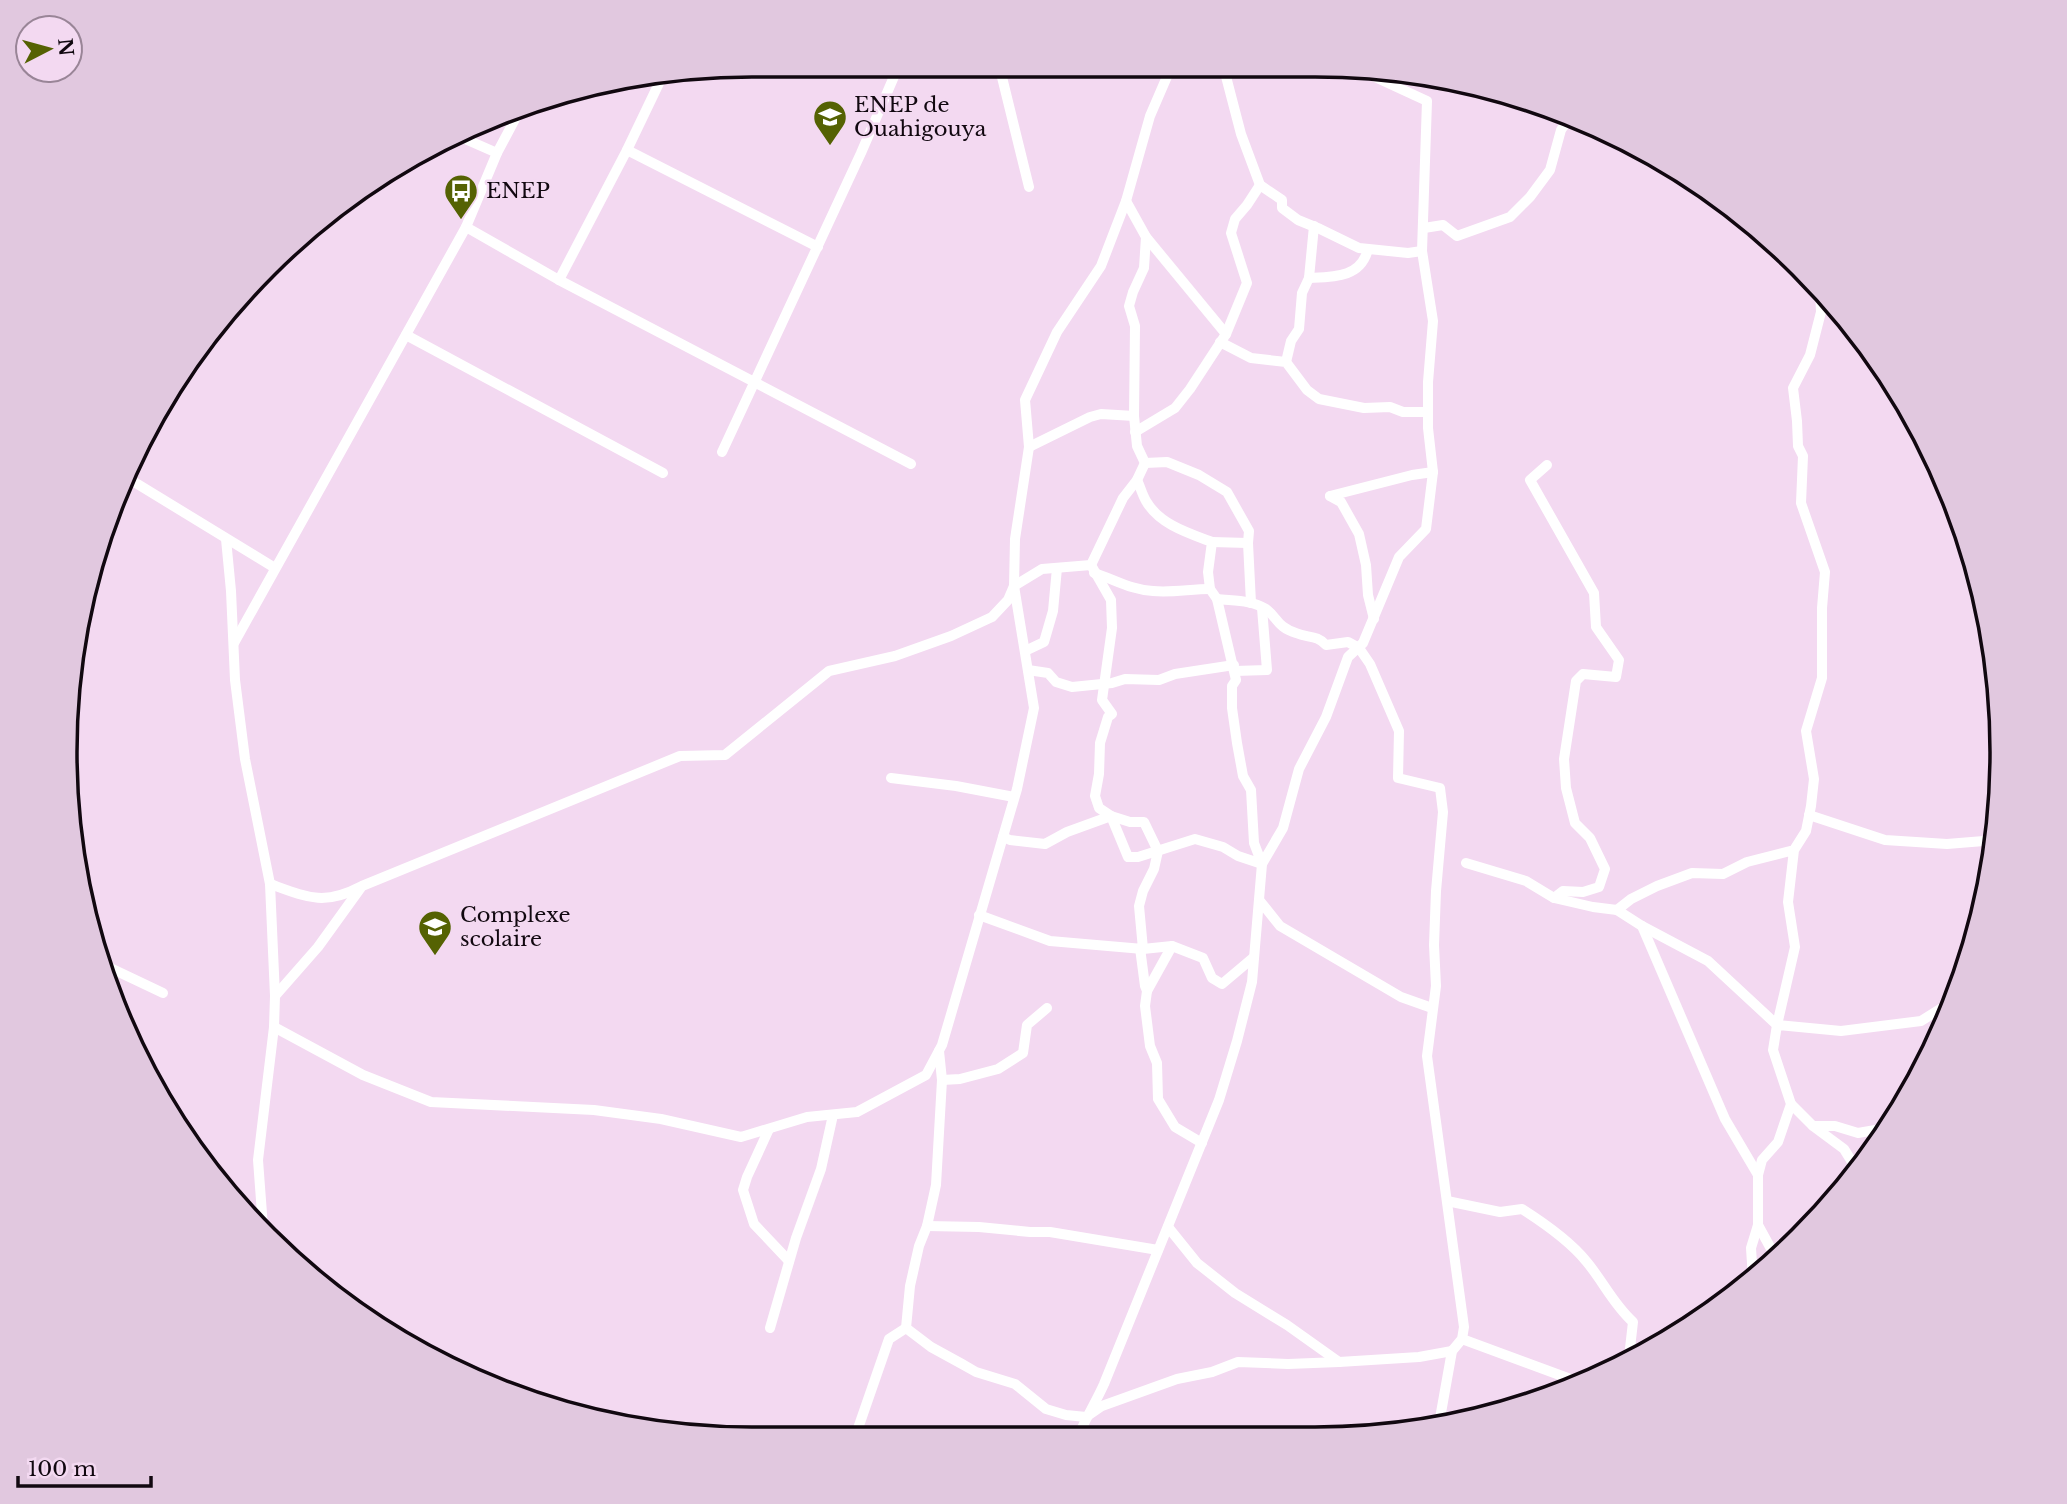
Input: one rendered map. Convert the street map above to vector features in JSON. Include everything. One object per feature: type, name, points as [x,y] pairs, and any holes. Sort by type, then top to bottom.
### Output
[{"type":"street","points":[[722,452],[894,77]]},
{"type":"street","points":[[1002,77],[1028,187]]},
{"type":"street","points":[[274,1027],[363,1075],[430,1102],[594,1110],[661,1119],[741,1137],[807,1117],[857,1112],[926,1075],[942,1045],[1014,797],[1034,708],[1014,586],[1015,539],[1029,447],[1025,400],[1056,332],[1101,266],[1126,201],[1150,116],[1167,77]]},
{"type":"street","points":[[1226,77],[1241,134],[1260,185],[1282,201],[1283,208],[1298,220],[1350,245],[1368,250],[1408,253],[1422,251]]},
{"type":"street","points":[[1262,864],[1283,828],[1299,769],[1326,717],[1348,657],[1363,643],[1399,557],[1426,529],[1433,472],[1428,382],[1433,321],[1422,251],[1427,101],[1383,81]]},
{"type":"street","points":[[559,280],[659,84]]},
{"type":"street","points":[[234,644],[466,228],[497,153],[514,121]]},
{"type":"street","points":[[1424,228],[1443,225],[1457,236],[1510,217],[1530,197],[1550,170],[1564,125]]},
{"type":"street","points":[[468,140],[497,153]]},
{"type":"street","points":[[627,150],[818,247]]},
{"type":"street","points":[[1135,432],[1175,408],[1223,338],[1247,283],[1231,233],[1235,219],[1260,185]]},
{"type":"street","points":[[1126,201],[1146,237],[1223,338],[1251,358],[1286,362],[1307,390],[1319,399],[1364,408],[1390,407],[1403,412],[1428,412]]},
{"type":"street","points":[[1286,362],[1292,341],[1299,329],[1302,293],[1309,278],[1314,226]]},
{"type":"street","points":[[466,228],[559,280],[911,464]]},
{"type":"street","points":[[1145,463],[1137,446],[1135,432],[1135,326],[1129,306],[1144,268],[1146,237]]},
{"type":"street","points":[[1309,278],[1331,277],[1355,271],[1366,260],[1368,250]]},
{"type":"street","points":[[1821,306],[1810,355],[1793,388],[1798,446],[1803,456],[1801,503],[1825,572],[1822,678],[1806,731],[1814,779],[1806,831],[1794,850],[1788,902],[1795,947],[1773,1050],[1791,1104],[1813,1126],[1844,1149],[1852,1162]]},
{"type":"street","points":[[406,335],[663,473]]},
{"type":"street","points":[[1029,447],[1090,416],[1134,416]]},
{"type":"street","points":[[1145,463],[1167,462],[1199,475],[1227,492],[1249,531],[1251,603]]},
{"type":"street","points":[[1092,569],[1123,498],[1137,480],[1145,463]]},
{"type":"street","points":[[1548,465],[1530,480],[1594,593],[1596,626],[1619,660],[1616,677],[1583,674],[1576,681],[1564,759],[1566,788],[1575,823],[1590,838],[1605,869],[1599,887],[1583,892],[1563,891],[1555,898]]},
{"type":"street","points":[[1374,619],[1359,534],[1341,502],[1330,496],[1433,472]]},
{"type":"street","points":[[1137,480],[1146,502],[1156,514],[1175,527],[1212,542],[1248,543]]},
{"type":"street","points":[[134,482],[275,568]]},
{"type":"street","points":[[226,540],[235,680],[245,759],[270,884],[275,996],[274,1027],[258,1160],[262,1215]]},
{"type":"street","points":[[1082,1427],[1104,1384],[1219,1100],[1252,982],[1261,901],[1262,864],[1254,843],[1251,790],[1244,776],[1233,719],[1232,686],[1237,680],[1235,668],[1217,599],[1210,589],[1208,572],[1212,542]]},
{"type":"street","points":[[1025,651],[1044,642],[1053,611],[1056,568]]},
{"type":"street","points":[[270,884],[320,899],[342,897],[362,886],[680,756],[725,755],[829,671],[895,656],[951,636],[992,617],[1008,600],[1014,586],[1042,569],[1092,569],[1126,586],[1155,592],[1210,589]]},
{"type":"street","points":[[1092,569],[1111,600],[1112,628],[1102,700],[1112,714],[1108,718],[1100,743],[1095,796],[1099,808],[1111,816],[1130,822],[1144,822],[1158,851],[1139,906],[1150,1046],[1157,1063],[1158,1099],[1175,1127],[1202,1143]]},
{"type":"street","points":[[1217,599],[1251,603],[1266,610],[1280,626],[1296,634],[1318,637],[1326,645],[1348,642],[1359,648],[1370,664],[1399,731],[1398,778],[1440,788],[1443,812],[1437,866],[1434,945],[1436,986],[1427,1056],[1464,1327],[1462,1339],[1452,1351],[1441,1415]]},
{"type":"street","points":[[1028,670],[1048,673],[1056,682],[1072,687],[1125,679],[1159,680],[1174,674],[1235,668],[1267,670],[1262,608]]},
{"type":"street","points":[[891,778],[1014,797]]},
{"type":"street","points":[[1809,815],[1885,840],[1947,844],[1984,841]]},
{"type":"street","points":[[1003,837],[1045,844],[1067,832],[1111,816]]},
{"type":"street","points":[[1111,816],[1128,857],[1195,839],[1223,847],[1238,856],[1262,864]]},
{"type":"street","points":[[1617,909],[1657,886],[1692,873],[1723,874],[1747,862],[1794,850]]},
{"type":"street","points":[[1466,863],[1526,881],[1555,898],[1617,909],[1642,926],[1708,961],[1777,1025],[1840,1031],[1921,1021],[1939,1010]]},
{"type":"street","points":[[275,996],[317,947],[362,886]]},
{"type":"street","points":[[1261,901],[1280,926],[1401,997],[1432,1008]]},
{"type":"street","points":[[979,915],[1051,941],[1142,948],[1172,946],[1203,958],[1212,978],[1222,985],[1254,957]]},
{"type":"street","points":[[1642,926],[1726,1119],[1759,1175]]},
{"type":"street","points":[[1147,991],[1172,946]]},
{"type":"street","points":[[113,969],[163,993]]},
{"type":"street","points":[[942,1080],[960,1079],[998,1069],[1023,1053],[1027,1025],[1047,1008]]},
{"type":"street","points":[[906,1328],[910,1286],[936,1185],[942,1080],[939,1051]]},
{"type":"street","points":[[1752,1266],[1751,1248],[1758,1225],[1762,1160],[1778,1142],[1791,1104]]},
{"type":"street","points":[[770,1328],[789,1261],[821,1169],[832,1115]]},
{"type":"street","points":[[1813,1126],[1835,1126],[1858,1133],[1874,1130]]},
{"type":"street","points":[[769,1129],[743,1190],[754,1224],[789,1261]]},
{"type":"street","points":[[1447,1201],[1500,1212],[1522,1209],[1547,1226],[1586,1260],[1619,1310],[1633,1322],[1630,1349]]},
{"type":"street","points":[[1758,1225],[1771,1248]]},
{"type":"street","points":[[927,1226],[1050,1232],[1158,1250]]},
{"type":"street","points":[[1168,1227],[1197,1263],[1235,1293],[1339,1362]]},
{"type":"street","points":[[906,1328],[931,1347],[969,1368],[1015,1384],[1046,1409],[1086,1417],[1102,1406],[1177,1379],[1212,1372],[1238,1362],[1339,1362],[1419,1357],[1452,1351]]},
{"type":"street","points":[[858,1427],[889,1339],[906,1328]]},
{"type":"street","points":[[1462,1339],[1568,1378]]},
{"type":"place","name":"ENEP de Ouahigouya","points":[[830,147]]},
{"type":"place","name":"ENEP","points":[[461,221]]},
{"type":"place","name":"Complexe scolaire","points":[[435,957]]}]
